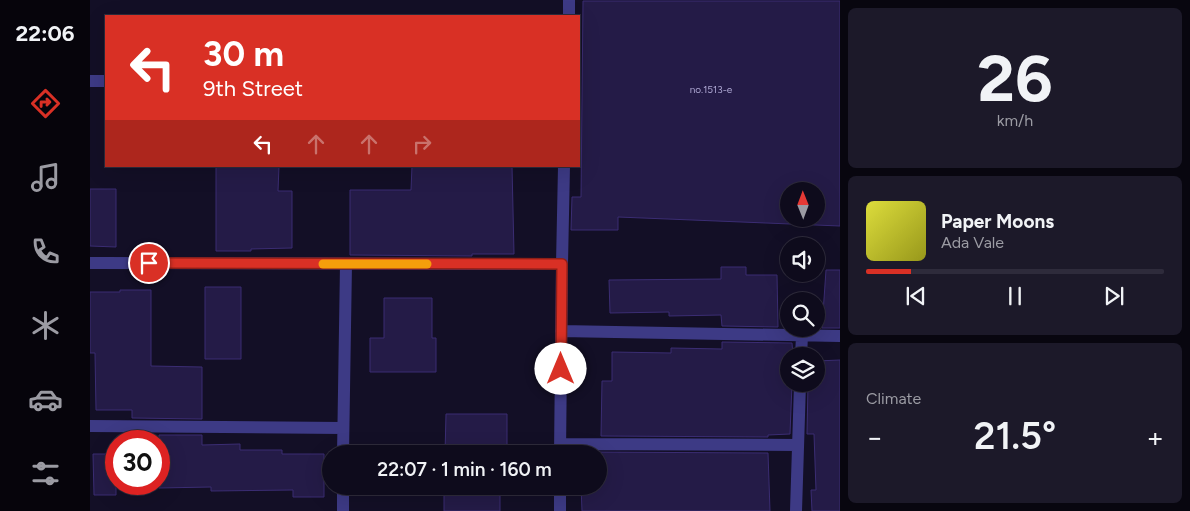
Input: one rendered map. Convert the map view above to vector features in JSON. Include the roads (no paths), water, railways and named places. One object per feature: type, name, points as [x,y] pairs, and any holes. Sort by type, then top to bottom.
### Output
[{"type":"street","points":[[568,15],[569,0]]},
{"type":"street","points":[[90,81],[105,81]]},
{"type":"street","points":[[560,445],[564,167]]},
{"type":"street","points":[[90,263],[562,264]]},
{"type":"street","points":[[343,445],[346,264]]},
{"type":"street","points":[[561,331],[780,336]]},
{"type":"street","points":[[825,336],[840,336]]},
{"type":"street","points":[[796,511],[800,392]]},
{"type":"street","points":[[90,426],[343,428]]},
{"type":"street","points":[[607,448],[798,445]]},
{"type":"street","points":[[343,495],[343,511]]},
{"type":"street","points":[[560,495],[560,511]]}]
